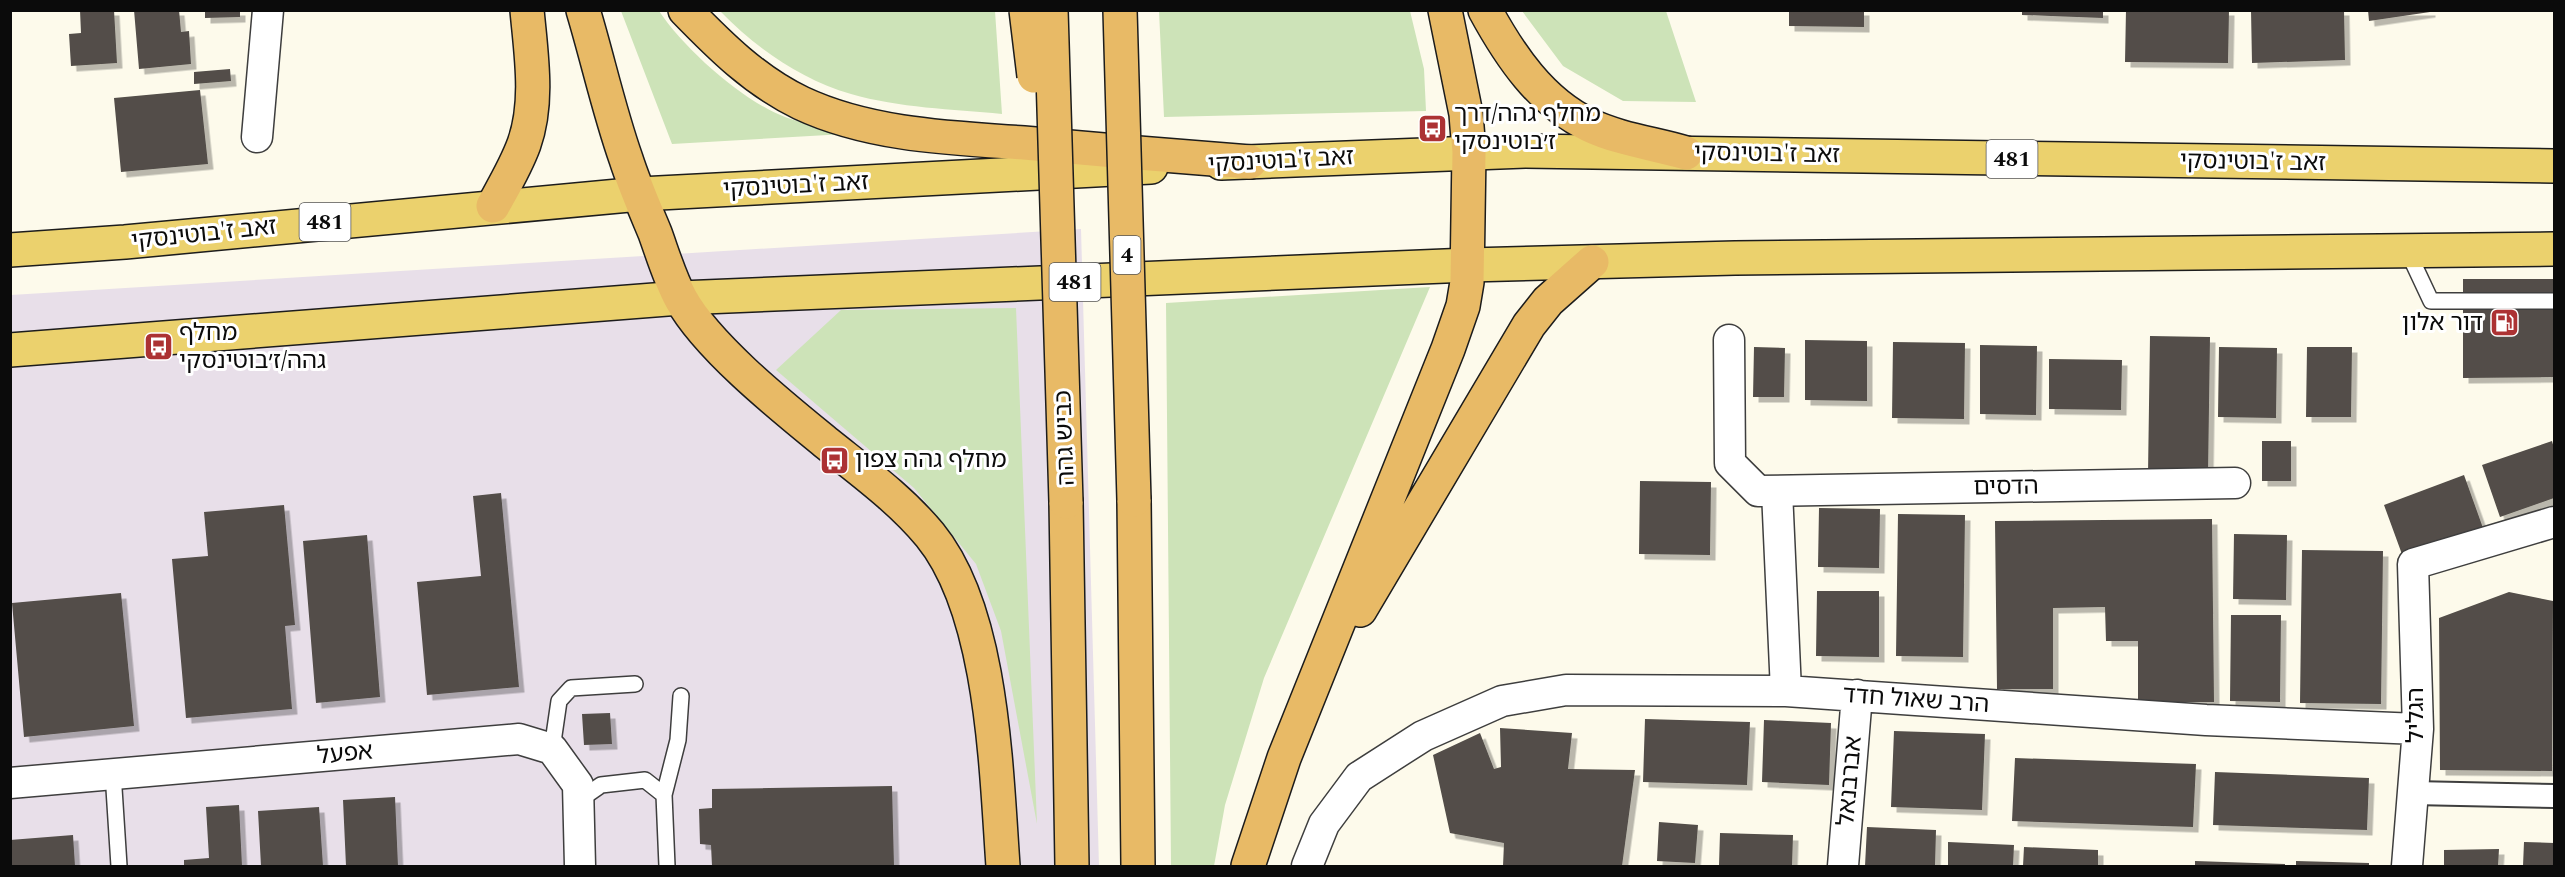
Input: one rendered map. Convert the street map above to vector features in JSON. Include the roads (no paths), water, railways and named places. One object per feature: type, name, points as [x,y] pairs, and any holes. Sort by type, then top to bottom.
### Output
[{"type":"highway","points":[[493,206],[513,170],[530,119],[533,77],[527,10]]},
{"type":"highway","points":[[583,10],[626,159],[680,298],[705,332],[737,364],[803,424],[885,489],[915,519],[931,537],[953,573],[971,620],[986,679],[1003,867]]},
{"type":"highway","points":[[685,10],[721,48],[757,77],[801,103],[853,122],[913,133],[970,139],[1250,162]]},
{"type":"highway","points":[[1026,10],[1060,272]]},
{"type":"highway","name":"כביש גהה","points":[[1051,10],[1066,502],[1072,867]]},
{"type":"highway","name":"4","points":[[1120,10],[1134,500],[1138,867]]},
{"type":"highway","points":[[1248,867],[1284,758],[1448,349],[1463,306],[1469,265],[1469,152],[1466,114],[1445,10]]},
{"type":"highway","points":[[1485,10],[1515,60],[1542,92],[1568,114],[1591,126],[1686,153]]},
{"type":"highway","points":[[1309,696],[1528,325],[1548,301],[1592,262]]},
{"type":"main road","name":"זאב ז'בוטינסקי","points":[[10,250],[125,242],[640,194],[1469,152],[2554,166]]},
{"type":"main road","name":"481","points":[[10,350],[680,298],[1469,265],[1735,258],[2554,249]]},
{"type":"street","points":[[257,137],[268,10]]},
{"type":"street","name":"הדסים","points":[[1729,340],[1730,463],[1758,491],[2235,483]]},
{"type":"street","points":[[1777,491],[1786,692]]},
{"type":"street","name":"הגליל","points":[[2407,867],[2418,729],[2413,564],[2554,522]]},
{"type":"street","name":"הרב שאול חדד","points":[[1307,867],[1324,824],[1359,777],[1423,736],[1502,701],[1566,690],[1857,695],[2206,720],[2418,729]]},
{"type":"street","name":"אברבנאל","points":[[1843,867],[1857,695]]},
{"type":"street","name":"אפעל","points":[[10,783],[519,739],[552,749]]},
{"type":"street","points":[[552,749],[578,785],[580,867]]},
{"type":"street","points":[[2412,793],[2554,796]]},
{"type":"lane","points":[[2408,252],[2431,301],[2554,301]]},
{"type":"lane","points":[[552,749],[559,701],[571,688],[635,684]]},
{"type":"lane","points":[[667,867],[664,795],[678,740],[681,696]]},
{"type":"lane","points":[[113,773],[119,867]]},
{"type":"lane","points":[[578,801],[602,785],[645,780],[664,795]]},
{"type":"place","name":"מחלף גהה/דרך ז׳בוטינסקי","points":[[1433,128]]},
{"type":"place","name":"דור אלון","points":[[2504,323]]},
{"type":"place","name":"מחלף גהה/ז׳בוטינסקי","points":[[158,347]]},
{"type":"place","name":"מחלף גהה צפון","points":[[834,460]]}]
